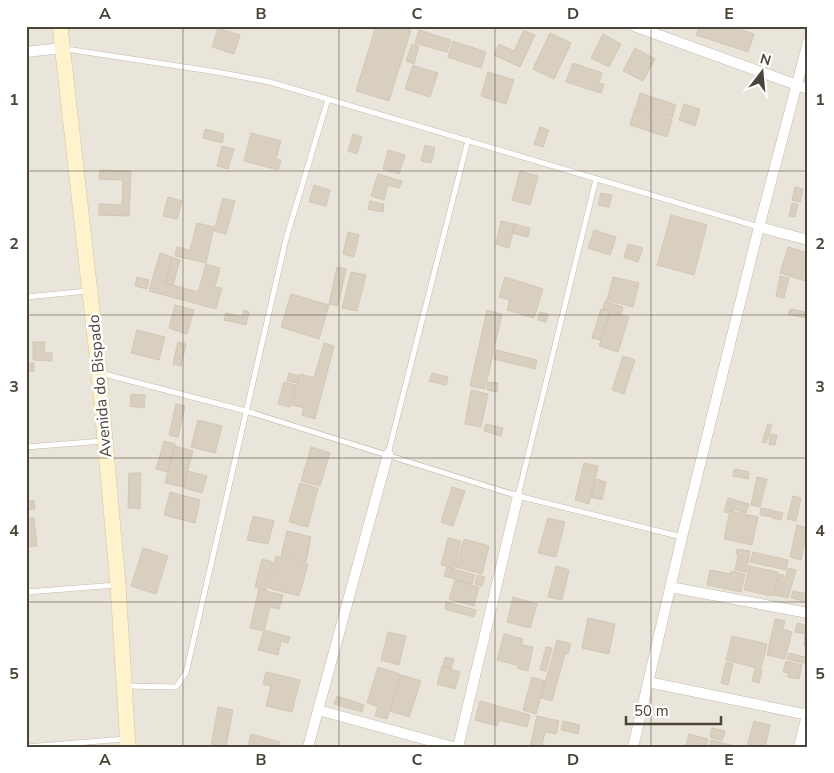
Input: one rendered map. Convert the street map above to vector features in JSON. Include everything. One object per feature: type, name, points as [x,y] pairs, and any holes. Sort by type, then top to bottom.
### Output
[{"type":"main road","name":"Avenida do Bispado","points":[[60,26],[99,373],[118,585],[128,743]]},
{"type":"street","points":[[634,26],[808,89]]},
{"type":"street","points":[[633,747],[682,537],[759,227],[808,42]]},
{"type":"street","points":[[26,52],[62,48]]},
{"type":"street","points":[[759,227],[808,240]]},
{"type":"street","points":[[308,747],[388,454]]},
{"type":"street","points":[[458,747],[518,496]]},
{"type":"street","points":[[670,587],[808,613]]},
{"type":"street","points":[[648,682],[808,714],[799,747]]},
{"type":"street","points":[[318,710],[453,747]]},
{"type":"lane","points":[[62,48],[261,80],[759,227]]},
{"type":"lane","points":[[125,686],[176,687],[186,674],[286,239],[328,99]]},
{"type":"lane","points":[[388,454],[468,140]]},
{"type":"lane","points":[[518,496],[596,179]]},
{"type":"lane","points":[[26,297],[91,291]]},
{"type":"lane","points":[[99,373],[246,411],[518,496],[682,537]]},
{"type":"lane","points":[[26,447],[105,440]]},
{"type":"lane","points":[[26,592],[118,585]]},
{"type":"lane","points":[[26,747],[128,743]]},
{"type":"shaded area","points":[[26,26],[808,26],[808,747],[26,747]]},
{"type":"building","points":[[376,26],[398,26],[411,30],[389,101],[356,91]]},
{"type":"building","points":[[699,26],[730,26],[754,34],[748,52],[696,35]]},
{"type":"building","points":[[218,28],[240,35],[234,54],[212,47]]},
{"type":"building","points":[[419,30],[451,40],[447,52],[415,43]]},
{"type":"building","points":[[524,30],[535,35],[520,67],[494,55],[499,44],[514,51]]},
{"type":"building","points":[[550,33],[571,43],[554,79],[533,69]]},
{"type":"building","points":[[603,34],[621,44],[609,67],[591,58]]},
{"type":"building","points":[[453,41],[486,52],[481,68],[448,57]]},
{"type":"building","points":[[412,44],[419,46],[414,64],[406,61]]},
{"type":"building","points":[[635,48],[655,59],[643,81],[623,71]]},
{"type":"building","points":[[573,63],[602,73],[599,83],[604,84],[601,93],[566,82]]},
{"type":"building","points":[[413,65],[438,73],[430,97],[405,89]]},
{"type":"building","points":[[488,72],[514,80],[506,104],[481,96]]},
{"type":"building","points":[[640,93],[676,105],[672,118],[636,107]]},
{"type":"building","points":[[684,104],[700,109],[695,126],[679,120]]},
{"type":"building","points":[[635,108],[672,120],[667,137],[630,125]]},
{"type":"building","points":[[540,127],[549,130],[543,147],[534,144]]},
{"type":"building","points":[[205,129],[224,134],[222,143],[203,138]]},
{"type":"building","points":[[251,133],[281,141],[276,159],[281,160],[278,170],[244,161]]},
{"type":"building","points":[[353,134],[362,137],[357,154],[348,151]]},
{"type":"building","points":[[425,145],[435,148],[431,163],[421,161]]},
{"type":"building","points":[[222,146],[234,149],[228,169],[217,166]]},
{"type":"building","points":[[388,150],[405,155],[399,174],[383,169]]},
{"type":"building","points":[[100,170],[131,171],[129,216],[99,215],[99,204],[122,205],[123,180],[99,179]]},
{"type":"building","points":[[520,171],[538,176],[530,205],[512,200]]},
{"type":"building","points":[[378,174],[402,181],[399,188],[388,185],[384,200],[371,196]]},
{"type":"building","points":[[314,185],[330,190],[326,206],[309,202]]},
{"type":"building","points":[[795,187],[803,189],[800,202],[792,200]]},
{"type":"building","points":[[601,193],[612,195],[609,207],[598,205]]},
{"type":"building","points":[[168,197],[182,201],[177,219],[163,216]]},
{"type":"building","points":[[223,198],[235,201],[226,234],[214,231]]},
{"type":"building","points":[[370,201],[384,204],[383,212],[368,209]]},
{"type":"building","points":[[792,203],[798,204],[795,217],[789,216]]},
{"type":"building","points":[[671,215],[707,225],[694,275],[657,265]]},
{"type":"building","points":[[501,221],[515,224],[509,248],[496,244]]},
{"type":"building","points":[[197,223],[214,227],[206,263],[175,256],[177,247],[190,250]]},
{"type":"building","points":[[514,224],[530,228],[528,237],[512,233]]},
{"type":"building","points":[[594,230],[616,237],[610,255],[588,248]]},
{"type":"building","points":[[348,232],[359,235],[354,257],[343,254]]},
{"type":"building","points":[[628,244],[643,248],[638,262],[624,257]]},
{"type":"building","points":[[788,247],[808,253],[808,271],[805,281],[780,273]]},
{"type":"building","points":[[160,253],[172,257],[165,283],[198,292],[206,264],[220,268],[215,287],[222,288],[216,309],[149,291]]},
{"type":"building","points":[[173,258],[180,260],[173,285],[166,283]]},
{"type":"building","points":[[337,267],[346,269],[338,306],[329,304]]},
{"type":"building","points":[[351,272],[366,275],[357,311],[342,308]]},
{"type":"building","points":[[780,276],[789,278],[784,298],[776,296]]},
{"type":"building","points":[[137,277],[149,280],[147,289],[135,286]]},
{"type":"building","points":[[505,277],[543,289],[534,318],[507,310],[510,300],[499,297]]},
{"type":"building","points":[[613,277],[639,283],[633,307],[607,300]]},
{"type":"building","points":[[291,294],[329,305],[319,339],[281,327]]},
{"type":"building","points":[[605,301],[623,307],[621,314],[603,308]]},
{"type":"building","points":[[175,305],[194,310],[187,334],[169,328]]},
{"type":"building","points":[[601,309],[610,311],[600,340],[592,338]]},
{"type":"building","points":[[790,309],[805,312],[804,318],[788,314]]},
{"type":"building","points":[[244,310],[249,312],[246,325],[224,320],[226,313],[242,317]]},
{"type":"building","points":[[487,310],[502,314],[485,389],[470,386]]},
{"type":"building","points":[[540,312],[548,314],[546,322],[538,320]]},
{"type":"building","points":[[610,312],[629,317],[618,352],[599,346]]},
{"type":"building","points":[[137,330],[165,337],[159,360],[131,353]]},
{"type":"building","points":[[33,342],[45,342],[44,353],[52,353],[52,361],[33,360]]},
{"type":"building","points":[[178,342],[186,344],[181,366],[173,364]]},
{"type":"building","points":[[324,343],[334,346],[315,419],[302,415],[304,408],[292,405],[300,374],[314,378]]},
{"type":"building","points":[[496,350],[537,360],[535,369],[494,359]]},
{"type":"building","points":[[623,356],[635,360],[624,394],[612,390]]},
{"type":"building","points":[[26,363],[34,363],[34,371],[26,372]]},
{"type":"building","points":[[289,373],[299,376],[297,383],[287,381]]},
{"type":"building","points":[[432,373],[448,377],[446,385],[429,381]]},
{"type":"building","points":[[284,382],[296,385],[290,407],[278,404]]},
{"type":"building","points":[[488,382],[498,383],[497,392],[487,390]]},
{"type":"building","points":[[471,390],[488,394],[481,427],[465,424]]},
{"type":"building","points":[[131,394],[145,395],[144,408],[130,406]]},
{"type":"building","points":[[176,404],[185,406],[178,437],[169,435]]},
{"type":"building","points":[[198,420],[222,426],[215,453],[191,447]]},
{"type":"building","points":[[486,424],[503,428],[501,436],[484,431]]},
{"type":"building","points":[[768,424],[772,425],[766,443],[762,442]]},
{"type":"building","points":[[770,434],[777,435],[775,445],[769,445]]},
{"type":"building","points":[[164,441],[175,444],[167,472],[156,469]]},
{"type":"building","points":[[175,446],[193,451],[183,487],[165,483]]},
{"type":"building","points":[[311,447],[330,453],[320,486],[301,481]]},
{"type":"building","points":[[584,463],[598,466],[589,504],[575,500]]},
{"type":"building","points":[[734,469],[749,472],[748,479],[733,476]]},
{"type":"building","points":[[188,471],[207,476],[202,493],[184,488]]},
{"type":"building","points":[[129,473],[141,473],[140,509],[128,508]]},
{"type":"building","points":[[757,477],[767,479],[760,507],[751,505]]},
{"type":"building","points":[[596,479],[606,482],[602,500],[591,497]]},
{"type":"building","points":[[300,483],[318,488],[308,527],[289,522]]},
{"type":"building","points":[[452,487],[465,491],[453,526],[441,522]]},
{"type":"building","points":[[170,492],[200,500],[195,523],[164,515]]},
{"type":"building","points":[[793,496],[801,498],[796,521],[787,519]]},
{"type":"building","points":[[728,498],[749,504],[746,513],[733,509],[733,511],[729,510],[728,513],[724,512]]},
{"type":"building","points":[[34,500],[35,509],[26,510],[26,502]]},
{"type":"building","points":[[761,508],[773,510],[771,517],[760,515]]},
{"type":"building","points":[[730,511],[758,517],[752,545],[724,539]]},
{"type":"building","points":[[774,511],[783,513],[781,520],[772,518]]},
{"type":"building","points":[[253,516],[274,521],[268,544],[247,540]]},
{"type":"building","points":[[34,518],[37,546],[26,547],[26,519]]},
{"type":"building","points":[[548,518],[565,522],[556,557],[538,553]]},
{"type":"building","points":[[797,525],[808,528],[801,560],[790,557]]},
{"type":"building","points":[[287,531],[311,537],[306,562],[281,556]]},
{"type":"building","points":[[448,538],[461,541],[454,569],[441,565]]},
{"type":"building","points":[[464,539],[489,546],[482,574],[456,567]]},
{"type":"building","points":[[143,548],[168,556],[156,594],[131,586]]},
{"type":"building","points":[[737,549],[750,551],[746,572],[735,570],[738,555],[736,554]]},
{"type":"building","points":[[753,552],[788,560],[786,570],[750,562]]},
{"type":"building","points":[[276,556],[308,564],[299,596],[268,588]]},
{"type":"building","points":[[262,559],[273,562],[266,590],[255,587]]},
{"type":"building","points":[[556,566],[569,570],[562,600],[548,597]]},
{"type":"building","points":[[749,566],[778,572],[773,596],[744,590]]},
{"type":"building","points":[[447,567],[475,575],[472,584],[444,576]]},
{"type":"building","points":[[788,568],[796,570],[788,598],[780,596]]},
{"type":"building","points":[[710,570],[731,574],[731,571],[745,574],[741,592],[707,585]]},
{"type":"building","points":[[779,574],[784,575],[779,596],[774,595]]},
{"type":"building","points":[[477,575],[485,577],[482,586],[475,584]]},
{"type":"building","points":[[455,580],[479,587],[474,606],[449,599]]},
{"type":"building","points":[[259,589],[283,595],[279,609],[270,607],[264,631],[250,628]]},
{"type":"building","points":[[793,591],[808,594],[808,602],[791,598]]},
{"type":"building","points":[[513,597],[537,604],[530,628],[507,622]]},
{"type":"building","points":[[446,602],[476,610],[474,617],[445,609]]},
{"type":"building","points":[[588,618],[615,624],[609,654],[582,648]]},
{"type":"building","points":[[775,619],[785,621],[783,629],[792,632],[785,659],[767,655]]},
{"type":"building","points":[[797,623],[808,626],[808,647],[804,646],[805,634],[795,632]]},
{"type":"building","points":[[264,630],[290,637],[288,643],[281,641],[278,655],[258,650]]},
{"type":"building","points":[[388,632],[406,636],[399,665],[381,660]]},
{"type":"building","points":[[504,634],[523,639],[516,665],[497,660]]},
{"type":"building","points":[[732,636],[767,644],[761,669],[726,660]]},
{"type":"building","points":[[557,640],[571,644],[568,654],[565,654],[552,701],[541,698]]},
{"type":"building","points":[[523,645],[533,647],[528,671],[517,668]]},
{"type":"building","points":[[546,647],[552,648],[546,671],[540,670]]},
{"type":"building","points":[[789,653],[808,658],[807,664],[787,659]]},
{"type":"building","points":[[445,657],[454,659],[451,668],[443,666]]},
{"type":"building","points":[[786,661],[802,665],[799,679],[788,677],[788,673],[783,672]]},
{"type":"building","points":[[726,662],[733,664],[728,685],[721,683]]},
{"type":"building","points":[[442,666],[460,672],[455,689],[437,684]]},
{"type":"building","points":[[378,667],[400,674],[387,719],[375,716],[378,707],[367,703]]},
{"type":"building","points":[[755,669],[762,671],[759,683],[752,681]]},
{"type":"building","points":[[266,672],[300,680],[292,712],[266,706],[271,686],[263,684]]},
{"type":"building","points":[[401,675],[421,681],[409,717],[390,711]]},
{"type":"building","points":[[532,677],[545,681],[536,714],[523,710]]},
{"type":"building","points":[[337,696],[364,705],[362,712],[334,704]]},
{"type":"building","points":[[480,701],[530,715],[527,727],[499,720],[497,726],[475,720]]},
{"type":"building","points":[[218,707],[233,710],[226,747],[211,747]]},
{"type":"building","points":[[537,716],[559,721],[556,734],[545,732],[542,745],[551,747],[530,747]]},
{"type":"building","points":[[563,721],[580,725],[578,734],[561,730]]},
{"type":"building","points":[[754,721],[770,725],[765,747],[747,746]]},
{"type":"building","points":[[712,728],[725,731],[722,741],[710,737]]},
{"type":"building","points":[[251,734],[280,742],[279,747],[248,746]]},
{"type":"building","points":[[689,734],[708,739],[706,747],[686,745]]},
{"type":"building","points":[[711,740],[738,747],[709,747]]}]
